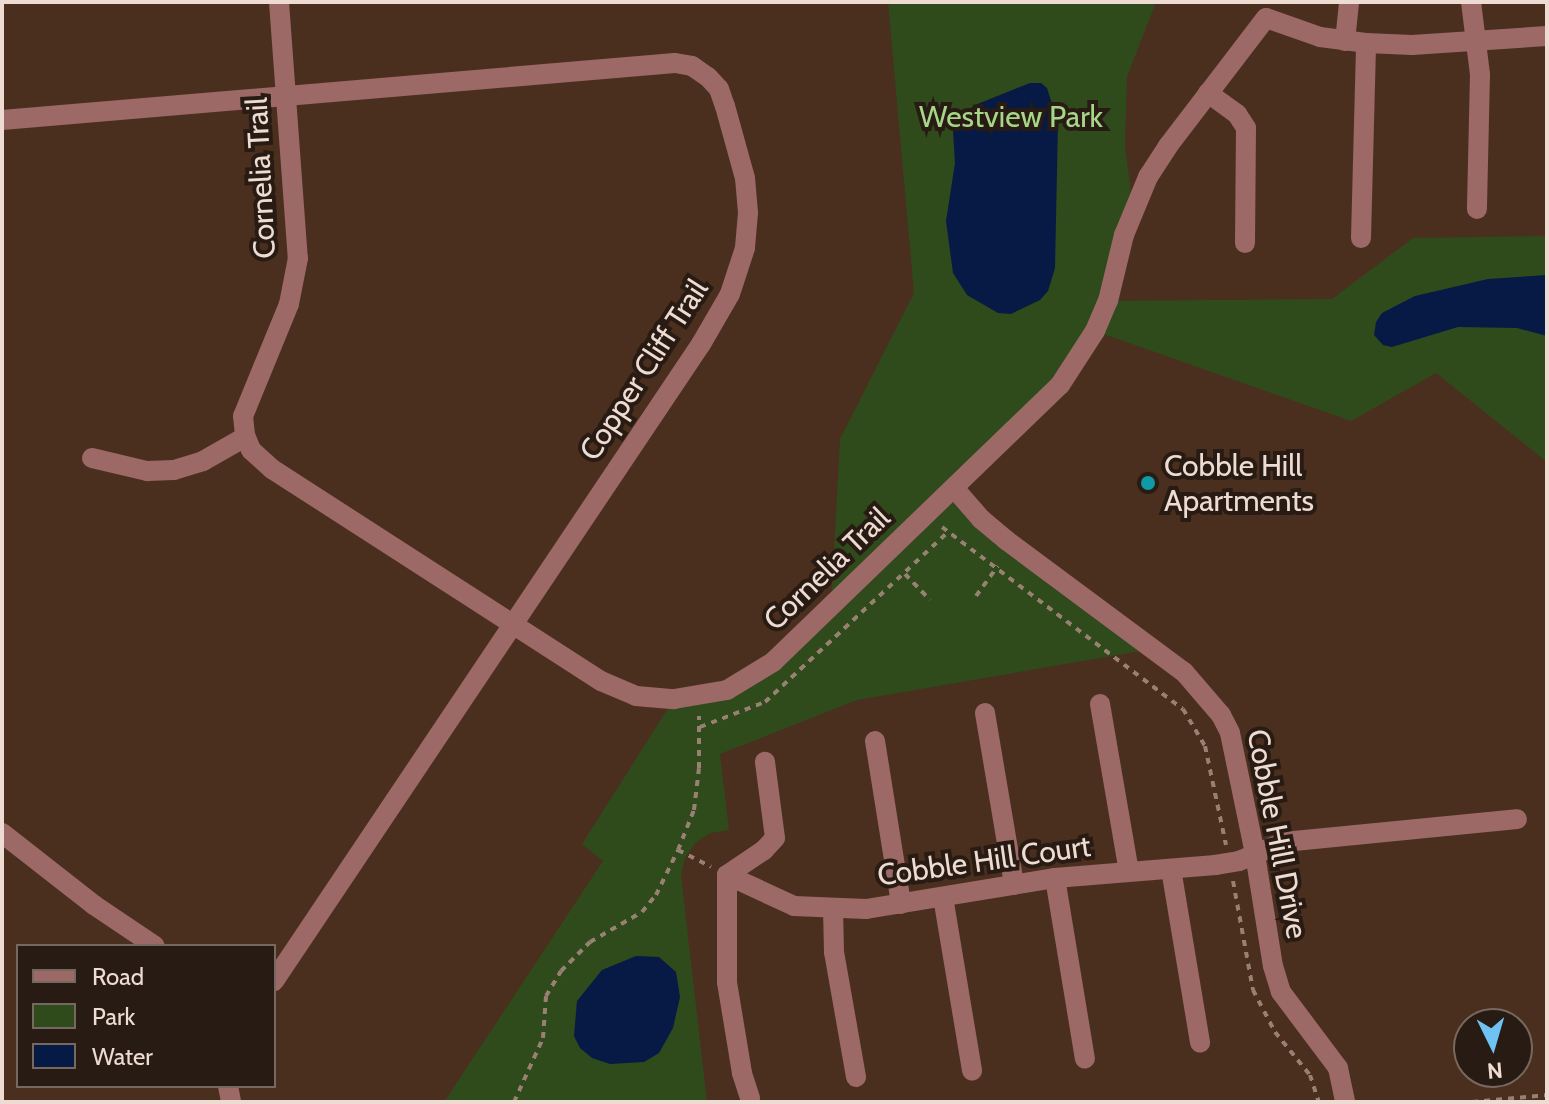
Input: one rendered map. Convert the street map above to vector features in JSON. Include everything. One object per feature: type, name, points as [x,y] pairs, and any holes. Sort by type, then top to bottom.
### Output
[{"type":"street","name":"Cornelia Trail","points":[[279,2],[298,230],[297,267],[289,304],[245,409],[245,437],[263,463],[619,690],[644,697],[696,698],[727,690],[773,662],[1038,411],[1078,360],[1108,301],[1124,235],[1148,177],[1266,18],[1306,33],[1355,42]]},
{"type":"street","points":[[1349,2],[1355,42],[1361,238]]},
{"type":"street","points":[[1471,2],[1480,74],[1477,209]]},
{"type":"street","points":[[1355,42],[1412,45],[1547,36]]},
{"type":"street","name":"Copper Cliff Trail","points":[[2,120],[675,63],[699,70],[714,82],[722,96],[746,190],[746,236],[735,282],[701,344],[276,978]]},
{"type":"street","points":[[1208,93],[1237,114],[1246,128],[1245,243]]},
{"type":"street","points":[[92,458],[147,471],[174,470],[203,461],[245,437]]},
{"type":"street","name":"Cobble Hill Drive","points":[[955,489],[981,519],[1006,540],[1184,672],[1209,697],[1230,733],[1255,854],[1273,966],[1281,992],[1338,1068],[1345,1102]]},
{"type":"street","points":[[1100,704],[1129,872]]},
{"type":"street","points":[[985,713],[1014,885]]},
{"type":"street","points":[[875,741],[901,904]]},
{"type":"street","points":[[750,1098],[742,1073],[727,982],[727,875],[770,846],[775,838],[765,762]]},
{"type":"street","name":"Cobble Hill Court","points":[[727,875],[794,906],[833,908],[901,904],[1055,878],[1230,863],[1284,842],[1517,819]]},
{"type":"street","points":[[2,833],[94,905],[152,944]]},
{"type":"street","points":[[1171,869],[1200,1043]]},
{"type":"street","points":[[1055,878],[1085,1059]]},
{"type":"street","points":[[943,897],[972,1071]]},
{"type":"street","points":[[833,908],[836,961],[856,1077]]},
{"type":"path","points":[[930,513],[948,533],[998,566],[1183,709],[1205,746],[1253,990],[1275,1032],[1310,1075],[1319,1102]]},
{"type":"path","points":[[700,727],[765,702],[948,533]]},
{"type":"path","points":[[976,596],[998,566]]},
{"type":"path","points":[[905,574],[930,600]]},
{"type":"path","points":[[514,1102],[540,1049],[546,996],[561,971],[582,948],[642,912],[656,895],[678,850],[694,810],[700,727],[696,698]]},
{"type":"path","points":[[678,850],[727,875]]},
{"type":"path","points":[[1472,1102],[1547,1095]]},
{"type":"green space","name":"Westview Park","points":[[888,2],[1156,2],[1127,77],[1125,145],[1133,208],[1108,301],[1332,299],[1413,238],[1547,236],[1547,462],[1436,373],[1351,421],[1095,331],[955,489],[1152,649],[857,700],[720,754],[729,830],[711,833],[696,842],[685,858],[681,875],[707,1102],[444,1102],[603,861],[582,844],[674,699],[727,690],[831,607],[840,439],[914,293]]},
{"type":"water","points":[[1030,83],[1041,83],[1047,88],[1058,123],[1055,268],[1048,291],[1040,300],[1011,314],[998,313],[967,295],[953,273],[946,221],[955,163],[953,131],[961,116],[975,105]]},
{"type":"water","points":[[1547,275],[1547,336],[1517,328],[1458,327],[1392,347],[1383,345],[1374,335],[1376,322],[1382,313],[1415,296],[1488,279]]},
{"type":"water","points":[[636,956],[659,957],[676,972],[680,997],[673,1028],[659,1053],[644,1062],[610,1064],[592,1058],[580,1048],[574,1036],[577,1001],[602,970]]},
{"type":"place","name":"Cobble Hill Apartments","points":[[1148,483]]}]
